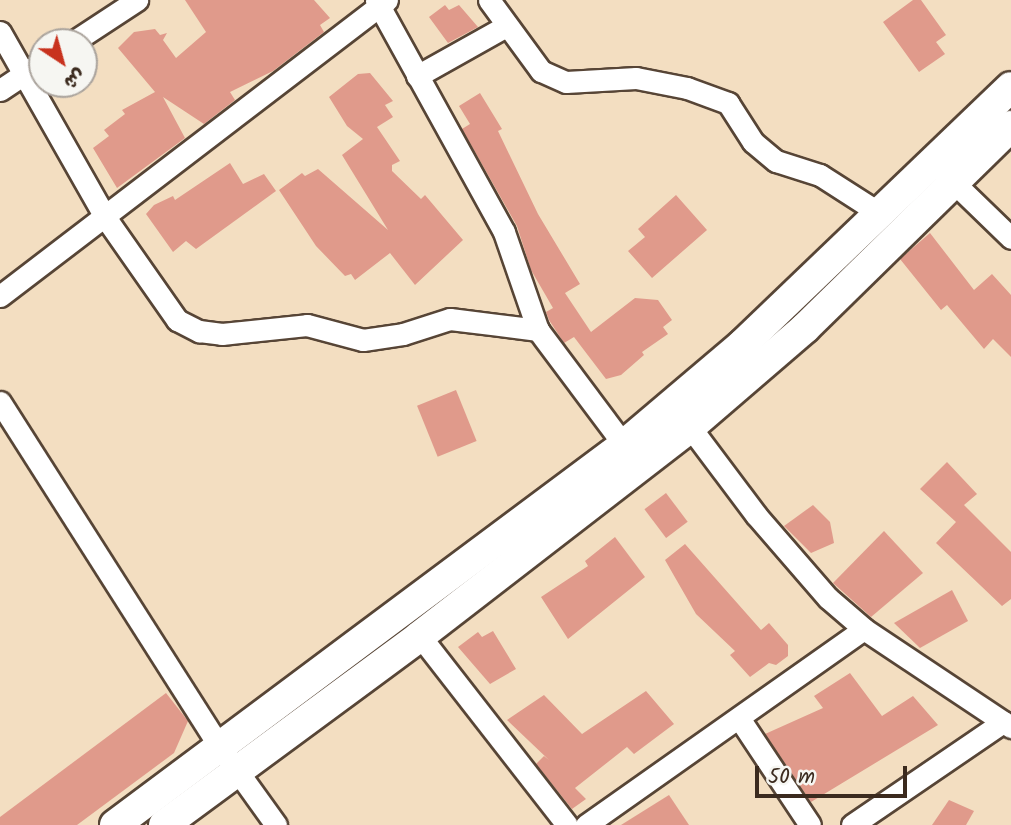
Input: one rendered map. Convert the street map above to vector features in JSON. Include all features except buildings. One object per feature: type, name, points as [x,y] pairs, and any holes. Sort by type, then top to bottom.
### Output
[{"type":"street","points":[[94,28],[137,0]]},
{"type":"street","points":[[489,0],[541,71],[566,82],[636,78],[687,88],[728,103],[753,142],[776,161],[820,175],[881,214]]},
{"type":"street","points":[[0,296],[105,218],[381,2],[417,76],[505,232],[538,330],[624,445]]},
{"type":"street","points":[[417,76],[506,26]]},
{"type":"street","points":[[0,32],[28,62]]},
{"type":"street","points":[[0,90],[28,72]]},
{"type":"street","points":[[164,825],[420,636],[690,427],[805,328],[944,173],[1011,87]]},
{"type":"street","points":[[48,98],[105,218],[158,298],[177,320],[199,331],[222,334],[307,325],[363,340],[403,334],[450,318],[538,330]]},
{"type":"street","points":[[115,825],[624,445],[743,344],[881,214],[1011,127]]},
{"type":"street","points":[[944,173],[1011,238]]},
{"type":"street","points":[[0,402],[236,772],[276,825]]},
{"type":"street","points":[[690,427],[798,564],[864,629],[1007,724],[852,825]]},
{"type":"street","points":[[586,825],[864,629]]},
{"type":"street","points":[[420,636],[567,825]]},
{"type":"street","points":[[739,718],[810,825]]}]
